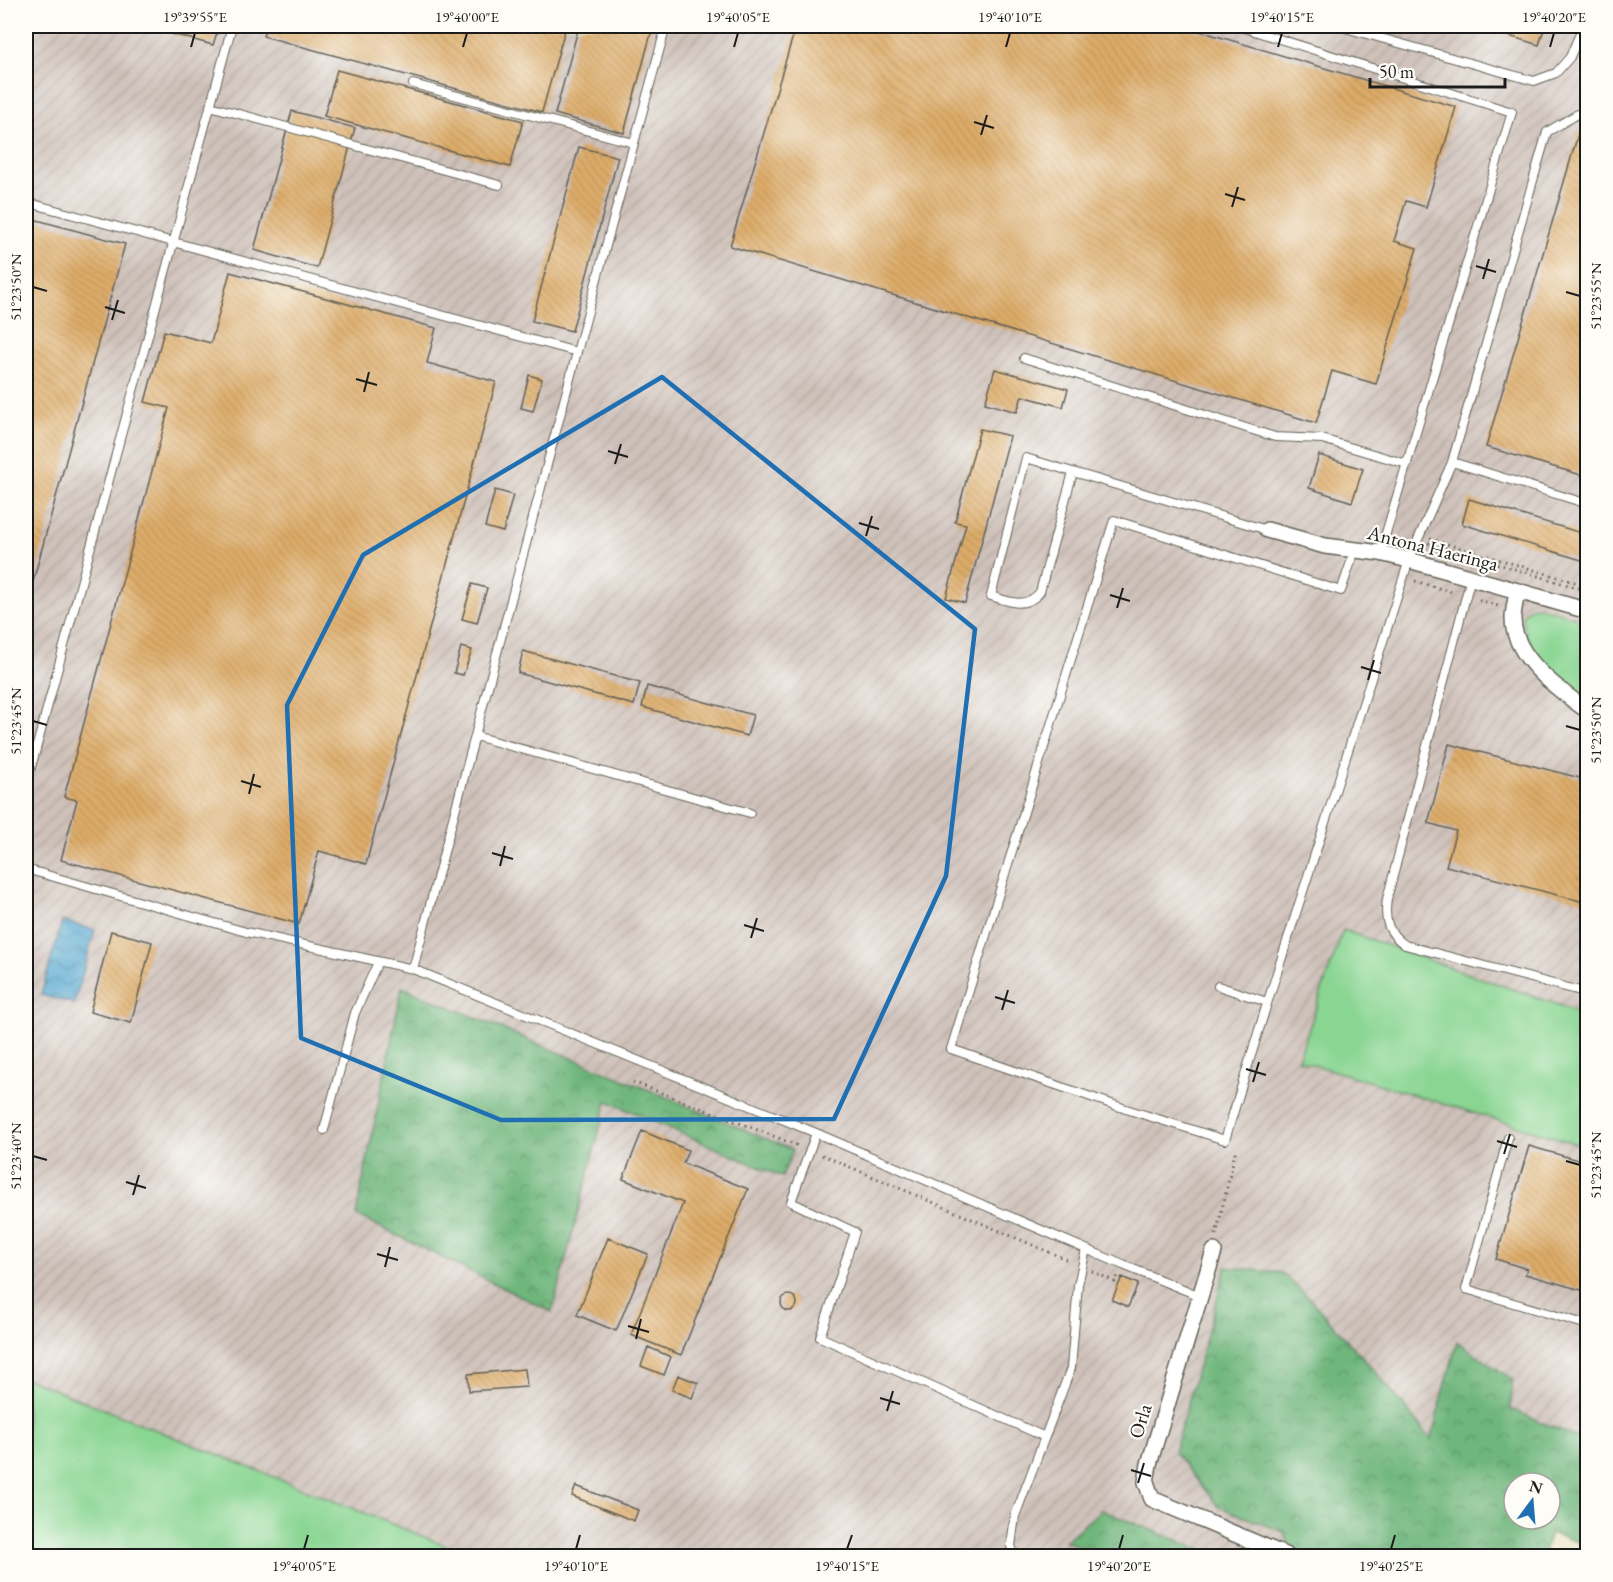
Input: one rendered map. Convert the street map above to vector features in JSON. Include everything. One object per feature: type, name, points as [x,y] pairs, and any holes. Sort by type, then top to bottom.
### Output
[{"type":"street","name":"Antona Haeringa","points":[[1267,530],[1325,546],[1380,553],[1409,560],[1587,611]]},
{"type":"street","points":[[1517,591],[1513,619],[1517,638],[1526,654],[1538,670],[1587,711]]},
{"type":"street","name":"Orla","points":[[1214,1251],[1149,1464],[1146,1482],[1152,1499],[1287,1557]]},
{"type":"lane","points":[[26,786],[232,26]]},
{"type":"lane","points":[[413,969],[666,26]]},
{"type":"lane","points":[[1238,26],[1512,112],[1380,553]]},
{"type":"lane","points":[[1338,26],[1534,81],[1556,73],[1570,57],[1583,26]]},
{"type":"lane","points":[[413,84],[634,144]]},
{"type":"lane","points":[[210,106],[499,185]]},
{"type":"lane","points":[[1355,550],[1341,591],[1114,520],[951,1049],[1225,1140],[1409,560],[1452,462],[1547,132],[1587,108]]},
{"type":"lane","points":[[26,202],[577,351]]},
{"type":"lane","points":[[1024,358],[1275,436],[1322,439],[1407,464]]},
{"type":"lane","points":[[1073,472],[1040,592],[1035,599],[1023,603],[992,596],[1026,458],[1073,472],[1267,530]]},
{"type":"lane","points":[[1452,462],[1587,504]]},
{"type":"lane","points":[[1471,577],[1387,899],[1386,921],[1390,931],[1405,945],[1587,993]]},
{"type":"lane","points":[[475,736],[750,813]]},
{"type":"lane","points":[[26,869],[246,932],[413,969],[816,1132],[1122,1265],[1200,1296]]},
{"type":"lane","points":[[324,1130],[355,1013],[378,962]]},
{"type":"lane","points":[[1218,986],[1267,1002]]},
{"type":"lane","points":[[816,1132],[791,1202],[855,1232],[820,1337],[1045,1437]]},
{"type":"lane","points":[[1508,1138],[1466,1289],[1587,1325]]},
{"type":"lane","points":[[1015,1557],[1011,1546],[1016,1516],[1071,1368],[1081,1266],[1086,1249]]},
{"type":"path","points":[[1419,538],[1587,586]]},
{"type":"path","points":[[1419,538],[1587,591]]},
{"type":"path","points":[[633,1082],[810,1150],[1115,1282],[1122,1265]]},
{"type":"path","points":[[1214,1251],[1235,1153],[1225,1140]]},
{"type":"highlighted area","points":[[662,377],[975,629],[946,876],[834,1119],[501,1120],[301,1038],[287,705],[363,555]]},
{"type":"shaded area","points":[[26,26],[1587,26],[1587,1015],[1343,930],[1298,1059],[1587,1147],[1587,1545],[1551,1533],[1543,1556],[472,1556],[26,1378]]},
{"type":"green space","points":[[1537,606],[1587,621],[1587,700],[1546,665],[1529,642],[1522,616],[1528,609]]},
{"type":"green space","points":[[1343,930],[1587,1015],[1587,1147],[1298,1060]]},
{"type":"green space","points":[[402,987],[793,1150],[782,1177],[607,1101],[552,1312],[356,1215]]},
{"type":"green space","points":[[1226,1267],[1282,1273],[1309,1298],[1381,1378],[1431,1439],[1457,1342],[1512,1379],[1511,1409],[1587,1440],[1587,1545],[1550,1533],[1543,1556],[1307,1556],[1291,1550],[1284,1532],[1219,1507],[1174,1452]]},
{"type":"green space","points":[[26,1378],[472,1556],[26,1556]]},
{"type":"green space","points":[[1101,1510],[1217,1556],[1103,1556],[1065,1541]]},
{"type":"water","points":[[62,921],[95,930],[74,1004],[41,995]]},
{"type":"building","points":[[143,26],[219,26],[213,45]]},
{"type":"building","points":[[266,26],[566,26],[542,112],[263,36]]},
{"type":"building","points":[[579,26],[653,26],[624,133],[555,114]]},
{"type":"building","points":[[796,26],[1183,26],[1456,107],[1426,207],[1406,201],[1394,241],[1417,248],[1376,384],[1332,371],[1316,423],[730,246]]},
{"type":"building","points":[[1477,26],[1545,26],[1539,45]]},
{"type":"building","points":[[337,70],[523,121],[510,167],[324,116]]},
{"type":"building","points":[[292,111],[355,128],[317,268],[254,250]]},
{"type":"building","points":[[1579,131],[1588,134],[1588,477],[1486,447]]},
{"type":"building","points":[[579,147],[618,157],[572,331],[532,321]]},
{"type":"building","points":[[26,217],[125,244],[26,607]]},
{"type":"building","points":[[230,272],[436,328],[427,363],[496,382],[366,864],[319,851],[299,924],[61,860],[77,800],[64,797],[169,408],[145,402],[164,331],[211,343]]},
{"type":"building","points":[[995,369],[1068,389],[1063,407],[1022,396],[1017,412],[985,403]]},
{"type":"building","points":[[529,375],[542,379],[533,411],[521,408]]},
{"type":"building","points":[[980,429],[1010,436],[965,603],[946,598],[966,524],[955,522]]},
{"type":"building","points":[[1319,455],[1363,469],[1352,502],[1309,488]]},
{"type":"building","points":[[495,490],[513,495],[503,532],[485,527]]},
{"type":"building","points":[[1469,499],[1588,535],[1588,562],[1462,524]]},
{"type":"building","points":[[472,584],[487,588],[477,623],[462,619]]},
{"type":"building","points":[[461,647],[472,650],[463,675],[454,673]]},
{"type":"building","points":[[523,651],[640,683],[634,705],[518,673]]},
{"type":"building","points":[[647,686],[753,715],[747,736],[642,707]]},
{"type":"building","points":[[1449,744],[1588,780],[1588,903],[1446,866],[1456,831],[1428,823]]},
{"type":"building","points":[[111,931],[152,942],[131,1023],[90,1012]]},
{"type":"building","points":[[642,1131],[688,1150],[683,1163],[748,1189],[681,1355],[631,1335],[683,1203],[623,1179]]},
{"type":"building","points":[[1529,1146],[1588,1163],[1588,1292],[1525,1274],[1527,1269],[1496,1259]]},
{"type":"building","points":[[608,1238],[648,1254],[616,1331],[577,1315]]},
{"type":"building","points":[[1122,1277],[1138,1284],[1128,1307],[1112,1300]]},
{"type":"building","points":[[789,1295],[797,1303],[789,1311],[781,1303]]},
{"type":"building","points":[[648,1347],[671,1357],[664,1375],[641,1366]]},
{"type":"building","points":[[525,1369],[527,1387],[469,1391],[468,1374]]},
{"type":"building","points":[[678,1375],[698,1383],[692,1398],[672,1390]]},
{"type":"building","points":[[576,1486],[638,1510],[634,1521],[572,1496]]}]
